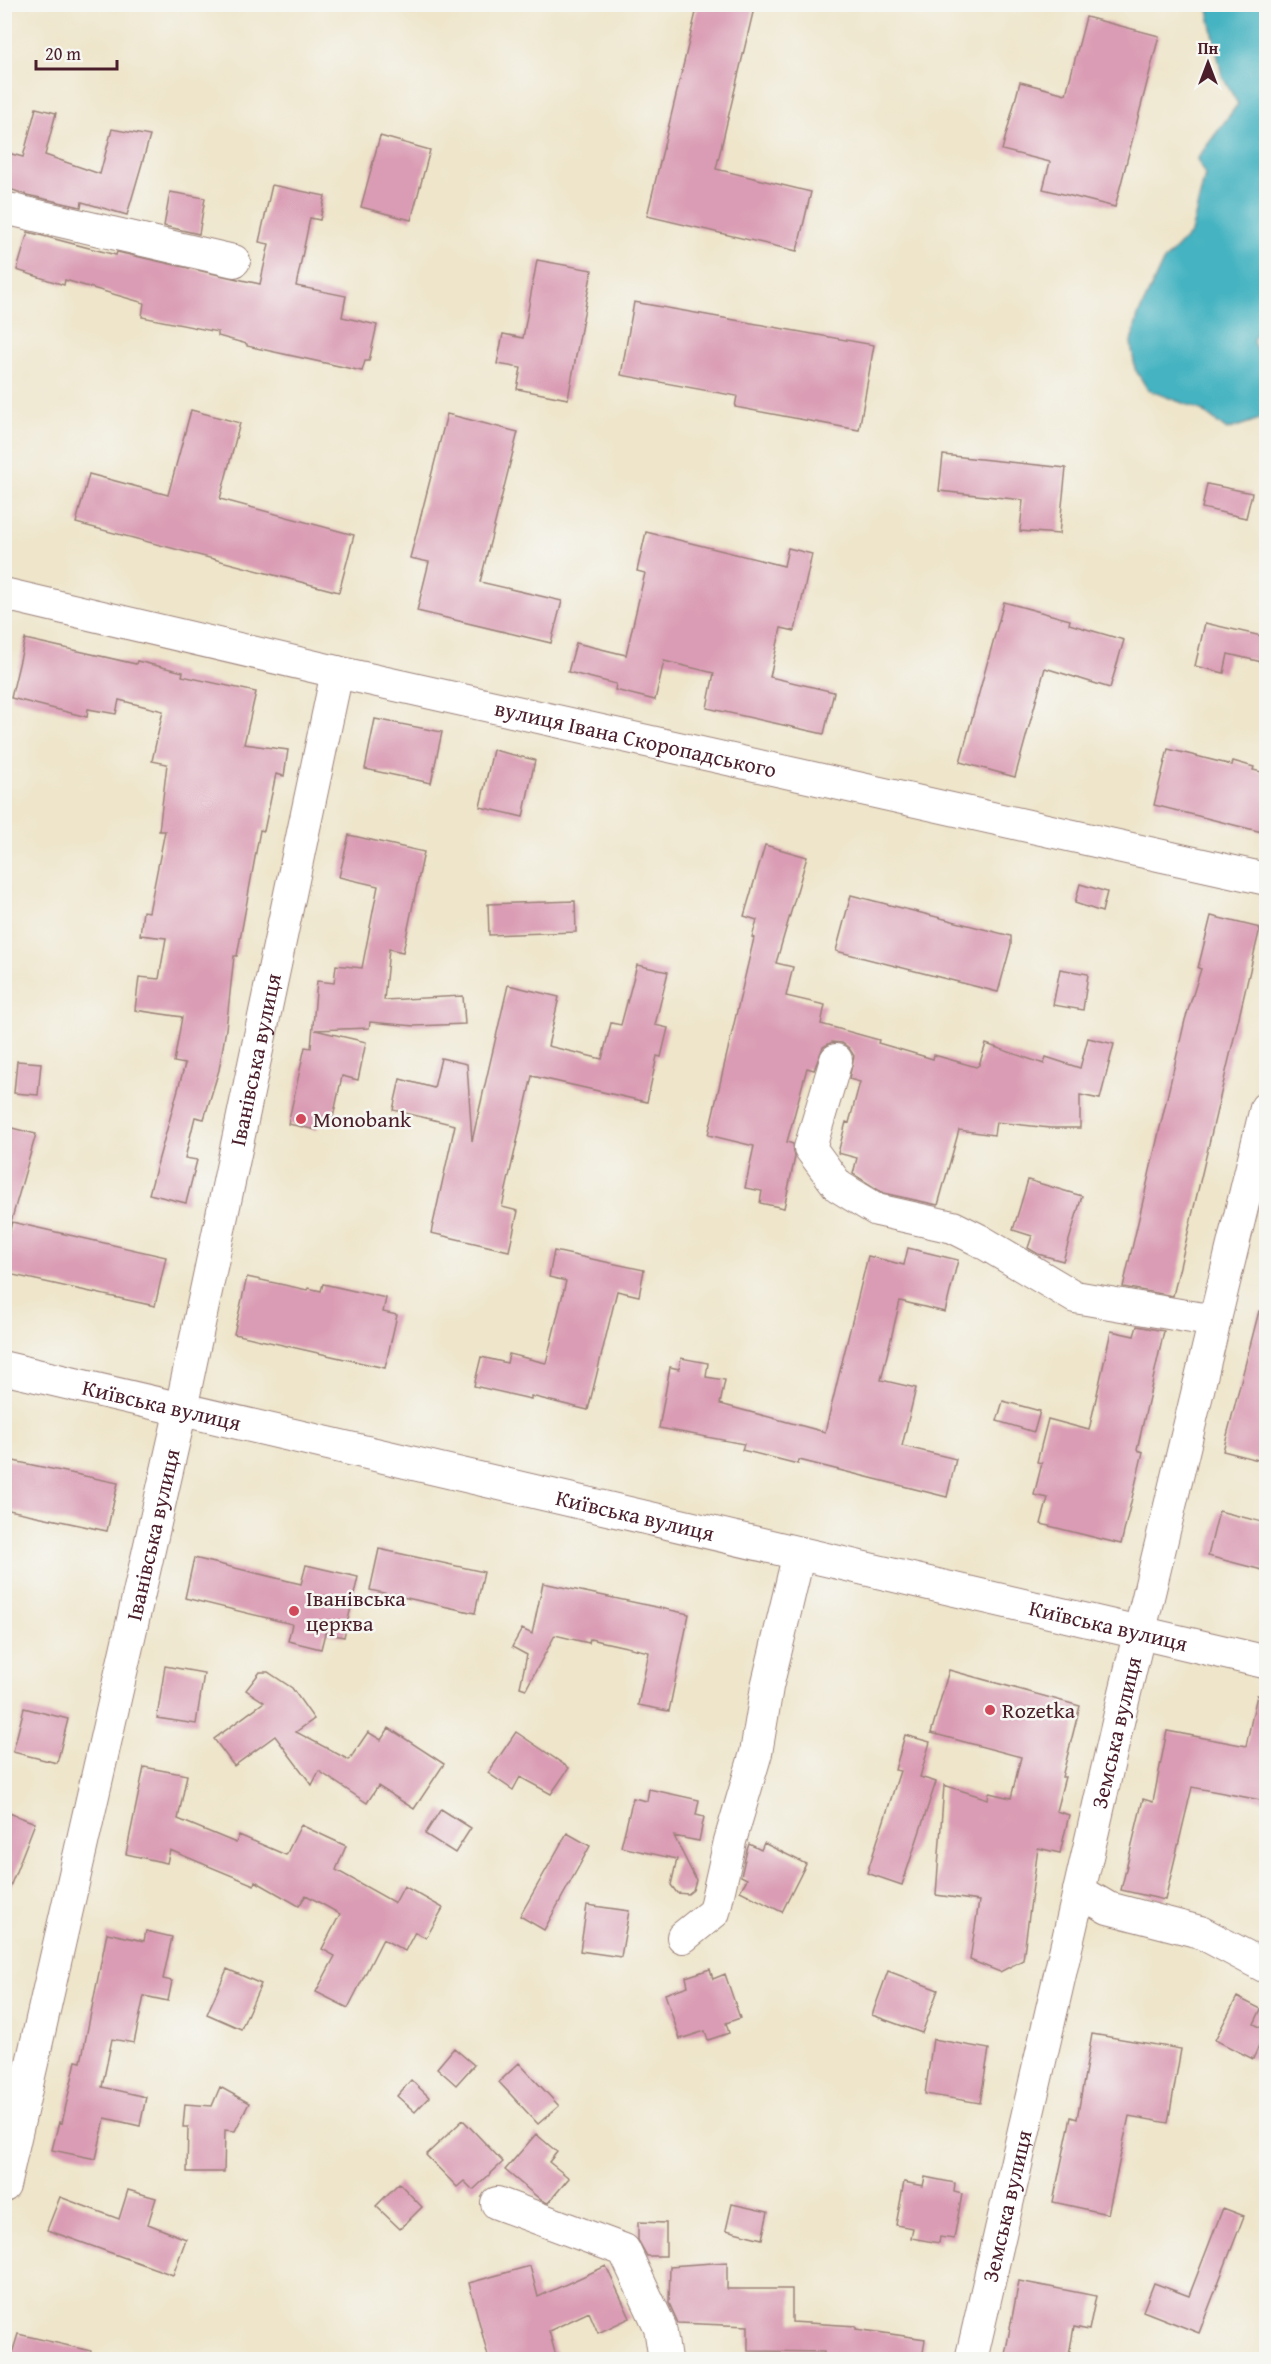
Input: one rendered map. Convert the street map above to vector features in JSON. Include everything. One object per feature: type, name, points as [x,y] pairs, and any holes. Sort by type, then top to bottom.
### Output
[{"type":"main road","name":"Київська вулиця","points":[[4,1368],[1266,1662]]},
{"type":"street","points":[[4,208],[234,261]]},
{"type":"street","name":"вулиця Івана Скоропадського","points":[[4,594],[337,672],[1266,879]]},
{"type":"street","name":"Іванівська вулиця","points":[[4,2186],[181,1409],[337,672]]},
{"type":"street","points":[[836,1060],[810,1148],[838,1186],[877,1210],[953,1227],[1074,1297],[1215,1321]]},
{"type":"street","name":"Земська вулиця","points":[[971,2360],[1079,1890],[1266,1108]]},
{"type":"street","points":[[683,1937],[714,1912],[730,1841],[756,1753],[767,1687],[799,1553]]},
{"type":"street","points":[[1079,1890],[1108,1908],[1200,1932],[1266,1967]]},
{"type":"street","points":[[497,2203],[624,2250],[660,2326],[665,2360]]},
{"type":"water","points":[[1207,5],[1266,5],[1266,309],[1253,341],[1266,375],[1263,418],[1227,430],[1201,410],[1148,390],[1135,369],[1131,342],[1138,316],[1163,262],[1191,233],[1205,175],[1197,159],[1238,104],[1222,76]]},
{"type":"building","points":[[698,4],[755,4],[716,169],[811,192],[797,251],[647,216]]},
{"type":"building","points":[[1086,17],[1159,36],[1115,207],[1043,189],[1050,162],[1002,150],[1020,82],[1066,94]]},
{"type":"building","points":[[36,108],[56,113],[45,155],[100,174],[112,129],[150,136],[127,215],[82,202],[81,207],[27,195],[4,187],[4,152],[23,157]]},
{"type":"building","points":[[380,136],[430,150],[411,220],[361,207]]},
{"type":"building","points":[[272,185],[325,196],[320,220],[310,218],[296,286],[346,296],[342,317],[377,325],[369,361],[365,361],[362,371],[247,346],[247,344],[218,336],[218,332],[142,317],[144,303],[65,280],[64,285],[17,270],[28,232],[116,255],[117,252],[260,284],[269,244],[259,242]]},
{"type":"building","points":[[170,192],[205,198],[199,234],[164,226]]},
{"type":"building","points":[[537,260],[592,270],[568,399],[517,389],[521,368],[497,364],[503,334],[523,338]]},
{"type":"building","points":[[634,302],[874,345],[859,430],[735,407],[737,396],[621,375]]},
{"type":"building","points":[[191,410],[240,423],[220,499],[354,535],[339,592],[76,523],[89,474],[168,495]]},
{"type":"building","points":[[447,414],[518,432],[480,582],[562,601],[551,643],[417,611],[429,562],[410,558]]},
{"type":"building","points":[[943,455],[1066,468],[1059,534],[1020,531],[1023,500],[939,491]]},
{"type":"building","points":[[1207,484],[1252,493],[1246,518],[1202,508]]},
{"type":"building","points":[[646,532],[784,566],[788,548],[812,554],[795,631],[781,628],[770,677],[834,692],[824,734],[707,708],[714,673],[664,661],[655,700],[615,690],[616,684],[568,672],[576,643],[626,655],[645,573],[637,571]]},
{"type":"building","points":[[1004,602],[1070,620],[1069,624],[1124,640],[1110,688],[1045,668],[1015,777],[960,762]]},
{"type":"building","points":[[1205,623],[1266,637],[1266,663],[1228,654],[1224,673],[1195,666]]},
{"type":"building","points":[[25,639],[136,664],[137,661],[183,672],[182,676],[256,692],[244,744],[288,750],[284,776],[276,774],[264,831],[260,830],[237,956],[234,956],[219,1070],[204,1119],[195,1117],[185,1158],[197,1160],[186,1203],[149,1194],[185,1064],[174,1062],[182,1017],[135,1010],[139,977],[159,979],[166,938],[140,935],[143,911],[149,912],[165,831],[159,831],[167,764],[152,761],[163,711],[119,700],[116,714],[88,709],[87,717],[11,698]]},
{"type":"building","points":[[375,719],[442,732],[431,783],[365,769]]},
{"type":"building","points":[[1168,749],[1232,765],[1233,761],[1266,773],[1266,833],[1154,805]]},
{"type":"building","points":[[493,750],[535,760],[523,817],[480,807]]},
{"type":"building","points":[[349,835],[424,852],[403,952],[389,949],[384,1000],[463,996],[465,1024],[415,1026],[370,1022],[369,1028],[315,1030],[366,1042],[358,1080],[342,1076],[332,1122],[320,1119],[317,1130],[288,1124],[305,1047],[311,1048],[317,981],[334,983],[336,965],[362,968],[378,886],[339,877]]},
{"type":"building","points":[[765,845],[807,857],[776,963],[793,967],[786,996],[825,1005],[821,1024],[879,1040],[878,1043],[933,1059],[934,1055],[976,1067],[979,1065],[986,1044],[1044,1064],[1046,1057],[1080,1068],[1088,1038],[1114,1044],[1100,1099],[1080,1095],[1080,1128],[1050,1128],[996,1122],[994,1135],[959,1130],[938,1205],[883,1193],[853,1174],[857,1158],[838,1153],[860,1082],[849,1079],[854,1056],[849,1048],[842,1043],[832,1042],[823,1047],[814,1070],[807,1068],[787,1142],[793,1144],[795,1157],[784,1208],[760,1203],[762,1191],[745,1188],[754,1146],[708,1135],[754,938],[752,937],[757,920],[744,916]]},
{"type":"building","points":[[1080,884],[1107,892],[1102,912],[1075,903]]},
{"type":"building","points":[[851,895],[1011,936],[1011,945],[998,992],[836,951]]},
{"type":"building","points":[[575,901],[576,932],[489,935],[488,904]]},
{"type":"building","points":[[1211,916],[1260,928],[1173,1296],[1123,1287],[1185,1020],[1201,969],[1198,968]]},
{"type":"building","points":[[637,965],[668,972],[655,1025],[668,1028],[661,1057],[657,1056],[647,1102],[532,1076],[502,1207],[518,1211],[509,1251],[431,1233],[455,1125],[393,1110],[400,1079],[434,1088],[441,1058],[467,1064],[472,1141],[508,985],[559,997],[548,1046],[602,1059],[611,1023],[621,1025]]},
{"type":"building","points":[[1060,969],[1088,974],[1083,1010],[1053,1005]]},
{"type":"building","points":[[17,1061],[41,1063],[38,1095],[14,1093]]},
{"type":"building","points":[[4,1126],[36,1134],[11,1222],[4,1221]]},
{"type":"building","points":[[1028,1180],[1082,1196],[1063,1261],[1038,1254],[1028,1248],[1032,1236],[1013,1230]]},
{"type":"building","points":[[12,1222],[166,1257],[155,1306],[4,1273],[4,1253]]},
{"type":"building","points":[[908,1248],[958,1260],[945,1312],[900,1301],[881,1380],[916,1388],[902,1446],[956,1459],[947,1497],[799,1460],[798,1464],[742,1450],[744,1444],[659,1428],[670,1367],[679,1369],[681,1358],[708,1363],[706,1377],[725,1380],[720,1404],[825,1432],[868,1256],[904,1265]]},
{"type":"building","points":[[554,1251],[644,1270],[639,1296],[617,1291],[588,1410],[531,1396],[531,1399],[474,1386],[481,1357],[507,1363],[509,1354],[546,1363],[566,1281],[549,1277]]},
{"type":"building","points":[[247,1277],[307,1290],[308,1288],[321,1291],[323,1284],[386,1298],[383,1312],[397,1315],[385,1368],[234,1334]]},
{"type":"building","points":[[1259,1311],[1266,1312],[1266,1462],[1223,1451]]},
{"type":"building","points":[[1137,1326],[1164,1331],[1137,1450],[1143,1452],[1121,1544],[1041,1524],[1048,1498],[1034,1495],[1042,1463],[1037,1462],[1048,1419],[1089,1430],[1111,1331],[1134,1336]]},
{"type":"building","points":[[1003,1401],[1040,1411],[1034,1432],[997,1421]]},
{"type":"building","points":[[4,1459],[118,1483],[107,1531],[4,1509]]},
{"type":"building","points":[[1219,1511],[1266,1523],[1266,1571],[1208,1556]]},
{"type":"building","points":[[379,1549],[484,1572],[475,1613],[370,1590]]},
{"type":"building","name":"Іванівська церква","points":[[194,1558],[301,1584],[306,1565],[358,1577],[344,1637],[325,1633],[321,1649],[288,1641],[292,1624],[185,1598]]},
{"type":"building","points":[[543,1583],[689,1614],[669,1711],[638,1705],[649,1652],[590,1639],[589,1643],[555,1635],[526,1689],[520,1687],[527,1655],[512,1647],[522,1629],[532,1634]]},
{"type":"building","points":[[165,1666],[204,1673],[196,1724],[157,1718]]},
{"type":"building","points":[[949,1670],[1080,1706],[1056,1811],[1069,1815],[1060,1853],[1038,1848],[1023,1960],[1000,1972],[970,1960],[979,1901],[936,1895],[944,1785],[988,1799],[989,1793],[1011,1798],[1021,1757],[931,1733]]},
{"type":"building","points":[[260,1672],[268,1672],[292,1688],[314,1719],[296,1732],[349,1760],[368,1732],[381,1740],[389,1728],[444,1764],[414,1809],[378,1786],[367,1803],[319,1771],[312,1785],[275,1736],[234,1766],[214,1739],[264,1702],[246,1690]]},
{"type":"building","points":[[1257,1695],[1266,1696],[1266,1801],[1192,1787],[1165,1900],[1121,1890],[1143,1799],[1153,1802],[1167,1731],[1246,1746]]},
{"type":"building","points":[[24,1708],[68,1719],[57,1763],[13,1752]]},
{"type":"building","points":[[516,1732],[569,1768],[551,1794],[520,1777],[513,1790],[488,1773]]},
{"type":"building","points":[[905,1735],[930,1742],[920,1777],[936,1782],[902,1885],[867,1873],[900,1771],[895,1770]]},
{"type":"building","points":[[144,1767],[187,1775],[178,1819],[236,1843],[239,1835],[286,1855],[301,1825],[346,1846],[336,1870],[395,1903],[404,1886],[443,1908],[426,1938],[415,1932],[405,1951],[383,1939],[348,2008],[316,1992],[335,1956],[322,1949],[340,1914],[306,1895],[299,1906],[255,1881],[254,1885],[170,1850],[167,1863],[126,1854]]},
{"type":"building","points":[[649,1789],[699,1800],[696,1815],[704,1817],[699,1841],[674,1836],[696,1880],[693,1890],[688,1894],[677,1893],[671,1885],[677,1859],[621,1847],[633,1798],[647,1801]]},
{"type":"building","points":[[441,1809],[471,1828],[455,1853],[425,1834]]},
{"type":"building","points":[[4,1811],[35,1823],[6,1897],[4,1897]]},
{"type":"building","points":[[567,1833],[590,1846],[544,1930],[520,1916]]},
{"type":"building","points":[[764,1843],[806,1864],[782,1912],[740,1891],[747,1879],[741,1876],[749,1844],[761,1850]]},
{"type":"building","points":[[587,1905],[629,1911],[621,1957],[580,1951]]},
{"type":"building","points":[[146,1931],[172,1937],[163,1979],[172,1981],[168,2001],[144,1996],[134,2043],[112,2039],[102,2087],[146,2097],[140,2126],[105,2118],[96,2159],[52,2150],[59,2122],[62,2123],[76,2061],[81,2062],[107,1933],[144,1941]]},
{"type":"building","points":[[227,1969],[261,1984],[241,2029],[207,2014]]},
{"type":"building","points":[[710,1969],[713,1979],[725,1974],[740,2018],[726,2023],[729,2033],[708,2040],[705,2031],[680,2039],[665,1994],[688,1986],[686,1977]]},
{"type":"building","points":[[888,1971],[938,1990],[922,2033],[872,2015]]},
{"type":"building","points":[[1237,1997],[1261,2009],[1254,2024],[1266,2030],[1253,2059],[1215,2040]]},
{"type":"building","points":[[1092,2034],[1181,2049],[1168,2123],[1129,2116],[1108,2214],[1053,2202],[1071,2117],[1077,2119]]},
{"type":"building","points":[[933,2039],[989,2049],[980,2103],[925,2094]]},
{"type":"building","points":[[454,2048],[474,2065],[456,2085],[437,2068]]},
{"type":"building","points":[[519,2063],[559,2106],[538,2124],[499,2082]]},
{"type":"building","points":[[411,2080],[429,2097],[415,2112],[397,2096]]},
{"type":"building","points":[[220,2087],[249,2103],[235,2131],[225,2130],[224,2172],[187,2172],[188,2127],[183,2127],[185,2104],[212,2106]]},
{"type":"building","points":[[463,2120],[503,2162],[473,2190],[464,2181],[457,2187],[426,2155]]},
{"type":"building","points":[[536,2134],[557,2152],[549,2162],[569,2178],[548,2203],[541,2200],[505,2170]]},
{"type":"building","points":[[925,2177],[955,2183],[954,2192],[962,2194],[954,2239],[940,2237],[939,2243],[911,2238],[913,2228],[896,2225],[904,2182],[923,2186]]},
{"type":"building","points":[[399,2183],[422,2207],[400,2229],[376,2206]]},
{"type":"building","points":[[128,2190],[156,2198],[148,2224],[186,2239],[173,2275],[47,2230],[60,2197],[119,2219]]},
{"type":"building","points":[[732,2204],[768,2212],[762,2239],[726,2230]]},
{"type":"building","points":[[1223,2208],[1244,2216],[1199,2333],[1143,2311],[1154,2283],[1189,2296]]},
{"type":"building","points":[[638,2222],[666,2223],[666,2256],[647,2256],[638,2240]]},
{"type":"building","points":[[727,2262],[727,2289],[792,2289],[792,2322],[856,2326],[856,2329],[925,2339],[922,2360],[823,2360],[824,2352],[748,2351],[748,2326],[678,2323],[669,2303],[670,2266]]},
{"type":"building","points":[[530,2266],[538,2297],[606,2266],[630,2318],[598,2333],[589,2312],[549,2331],[557,2360],[489,2360],[469,2283]]},
{"type":"building","points":[[1019,2281],[1096,2296],[1089,2330],[1074,2327],[1068,2360],[1004,2360]]},
{"type":"building","points":[[18,2334],[91,2351],[90,2360],[10,2360]]},
{"type":"place","name":"Monobank","points":[[301,1119]]},
{"type":"place","name":"Іванівська церква","points":[[294,1611]]},
{"type":"place","name":"Rozetka","points":[[990,1710]]}]
